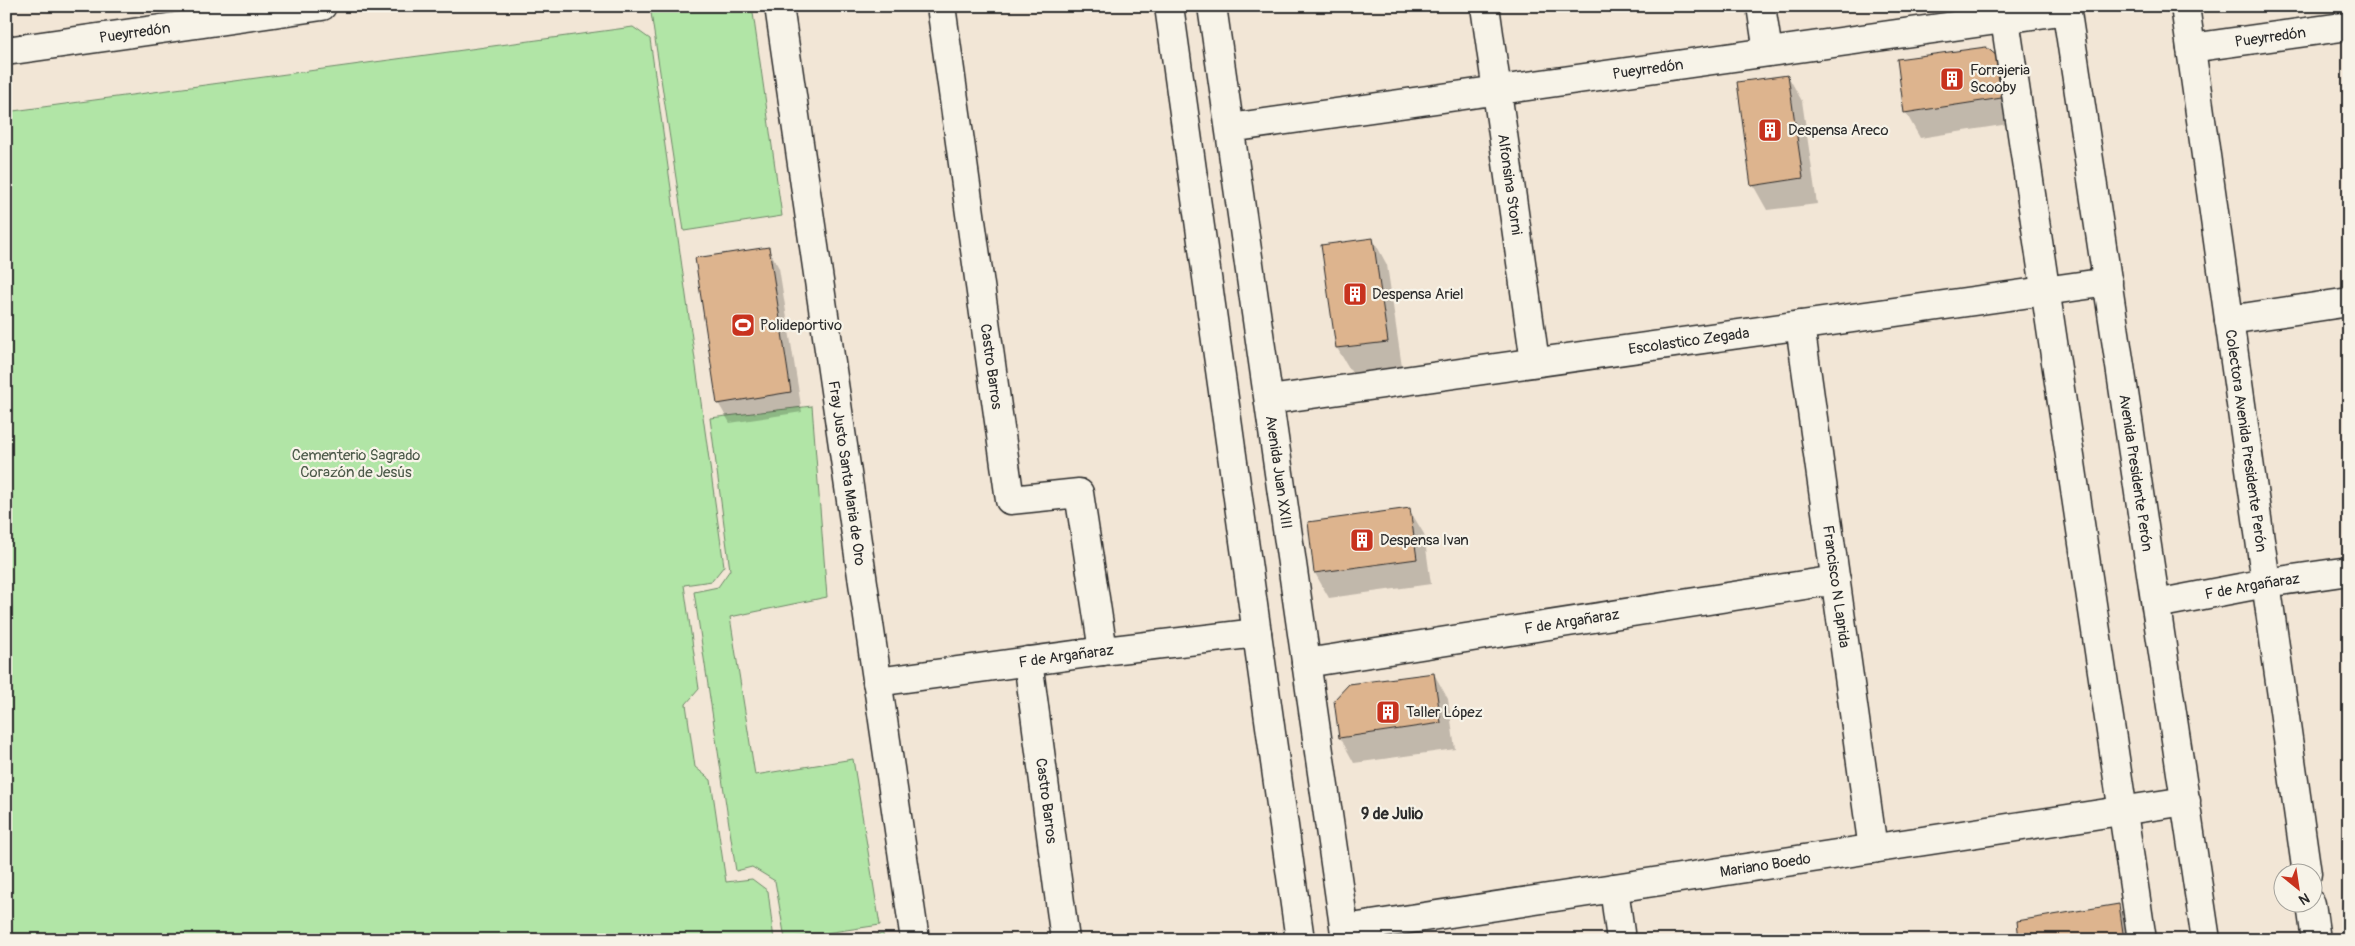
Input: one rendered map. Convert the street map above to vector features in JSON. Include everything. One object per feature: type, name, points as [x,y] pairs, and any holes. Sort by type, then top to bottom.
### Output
[{"type":"street","name":"Pueyrredón","points":[[6,51],[228,13],[322,6]]},
{"type":"street","name":"Fray Justo Santa Maria de Oro","points":[[778,6],[915,940]]},
{"type":"street","name":"Castro Barros","points":[[941,6],[1010,500],[1079,493],[1103,651]]},
{"type":"street","points":[[1169,6],[1300,940]]},
{"type":"street","name":"Avenida Juan XXIII","points":[[1212,6],[1346,935]]},
{"type":"street","name":"Alfonsina Storni","points":[[1485,6],[1535,362]]},
{"type":"street","points":[[1761,6],[1768,52]]},
{"type":"street","name":"Colectora Avenida Presidente Perón","points":[[2185,6],[2306,864]]},
{"type":"street","name":"Pueyrredón","points":[[1230,128],[1768,52],[2004,13],[2066,8]]},
{"type":"street","name":"Avenida Presidente Perón","points":[[2066,8],[2206,940]]},
{"type":"street","points":[[2004,13],[2142,940]]},
{"type":"street","name":"Pueyrredón","points":[[2191,48],[2349,26]]},
{"type":"street","name":"Escolastico Zegada","points":[[1269,400],[2108,282]]},
{"type":"street","points":[[2229,320],[2349,302]]},
{"type":"street","name":"Francisco N Laprida","points":[[1800,325],[1874,849]]},
{"type":"street","name":"F de Argañaraz","points":[[2156,604],[2266,583],[2349,571]]},
{"type":"street","name":"F de Argañaraz","points":[[1306,663],[1836,580]]},
{"type":"street","name":"F de Argañaraz","points":[[877,682],[1103,651],[1257,633]]},
{"type":"street","name":"Castro Barros","points":[[1028,661],[1065,940]]},
{"type":"street","name":"Mariano Boedo","points":[[1346,935],[1614,888],[2186,801]]},
{"type":"street","points":[[1614,888],[1621,940]]},
{"type":"street","points":[[2312,914],[2316,940]]},
{"type":"green space","points":[[650,6],[752,6],[782,216],[684,231]]},
{"type":"green space","name":"Cementerio Sagrado Corazón de Jesús","points":[[633,27],[650,39],[724,566],[712,581],[684,585],[699,689],[686,704],[695,767],[711,780],[726,882],[752,879],[768,891],[774,940],[6,940],[6,112]]},
{"type":"green space","points":[[812,406],[827,597],[730,617],[755,775],[853,759],[880,925],[785,939],[775,881],[752,867],[736,871],[694,592],[718,587],[730,570],[710,418]]},
{"type":"green space","points":[[883,934],[884,940],[847,940]]},
{"type":"building","name":"Forrajeria Scooby","points":[[1986,47],[2002,60],[2008,97],[1904,113],[1897,59]]},
{"type":"building","name":"Despensa Areco","points":[[1788,75],[1803,178],[1751,186],[1737,82]]},
{"type":"building","name":"Despensa Ariel","points":[[1373,238],[1388,342],[1336,348],[1321,245]]},
{"type":"building","name":"Polideportivo","points":[[769,247],[791,392],[717,404],[695,258]]},
{"type":"building","name":"Despensa Ivan","points":[[1410,508],[1417,559],[1314,573],[1308,522]]},
{"type":"building","name":"Taller López","points":[[1434,673],[1441,723],[1339,738],[1334,700],[1349,684]]},
{"type":"building","points":[[2119,904],[2124,940],[2019,940],[2017,921]]},
{"type":"place","name":"Forrajeria Scooby","points":[[1952,79]]},
{"type":"place","name":"Despensa Areco","points":[[1770,130]]},
{"type":"place","name":"Despensa Ariel","points":[[1355,294]]},
{"type":"place","name":"Polideportivo","points":[[743,325]]},
{"type":"place","name":"Despensa Ivan","points":[[1362,540]]},
{"type":"place","name":"Taller López","points":[[1388,712]]},
{"type":"district","name":"9 de Julio","points":[[1392,813]]}]
